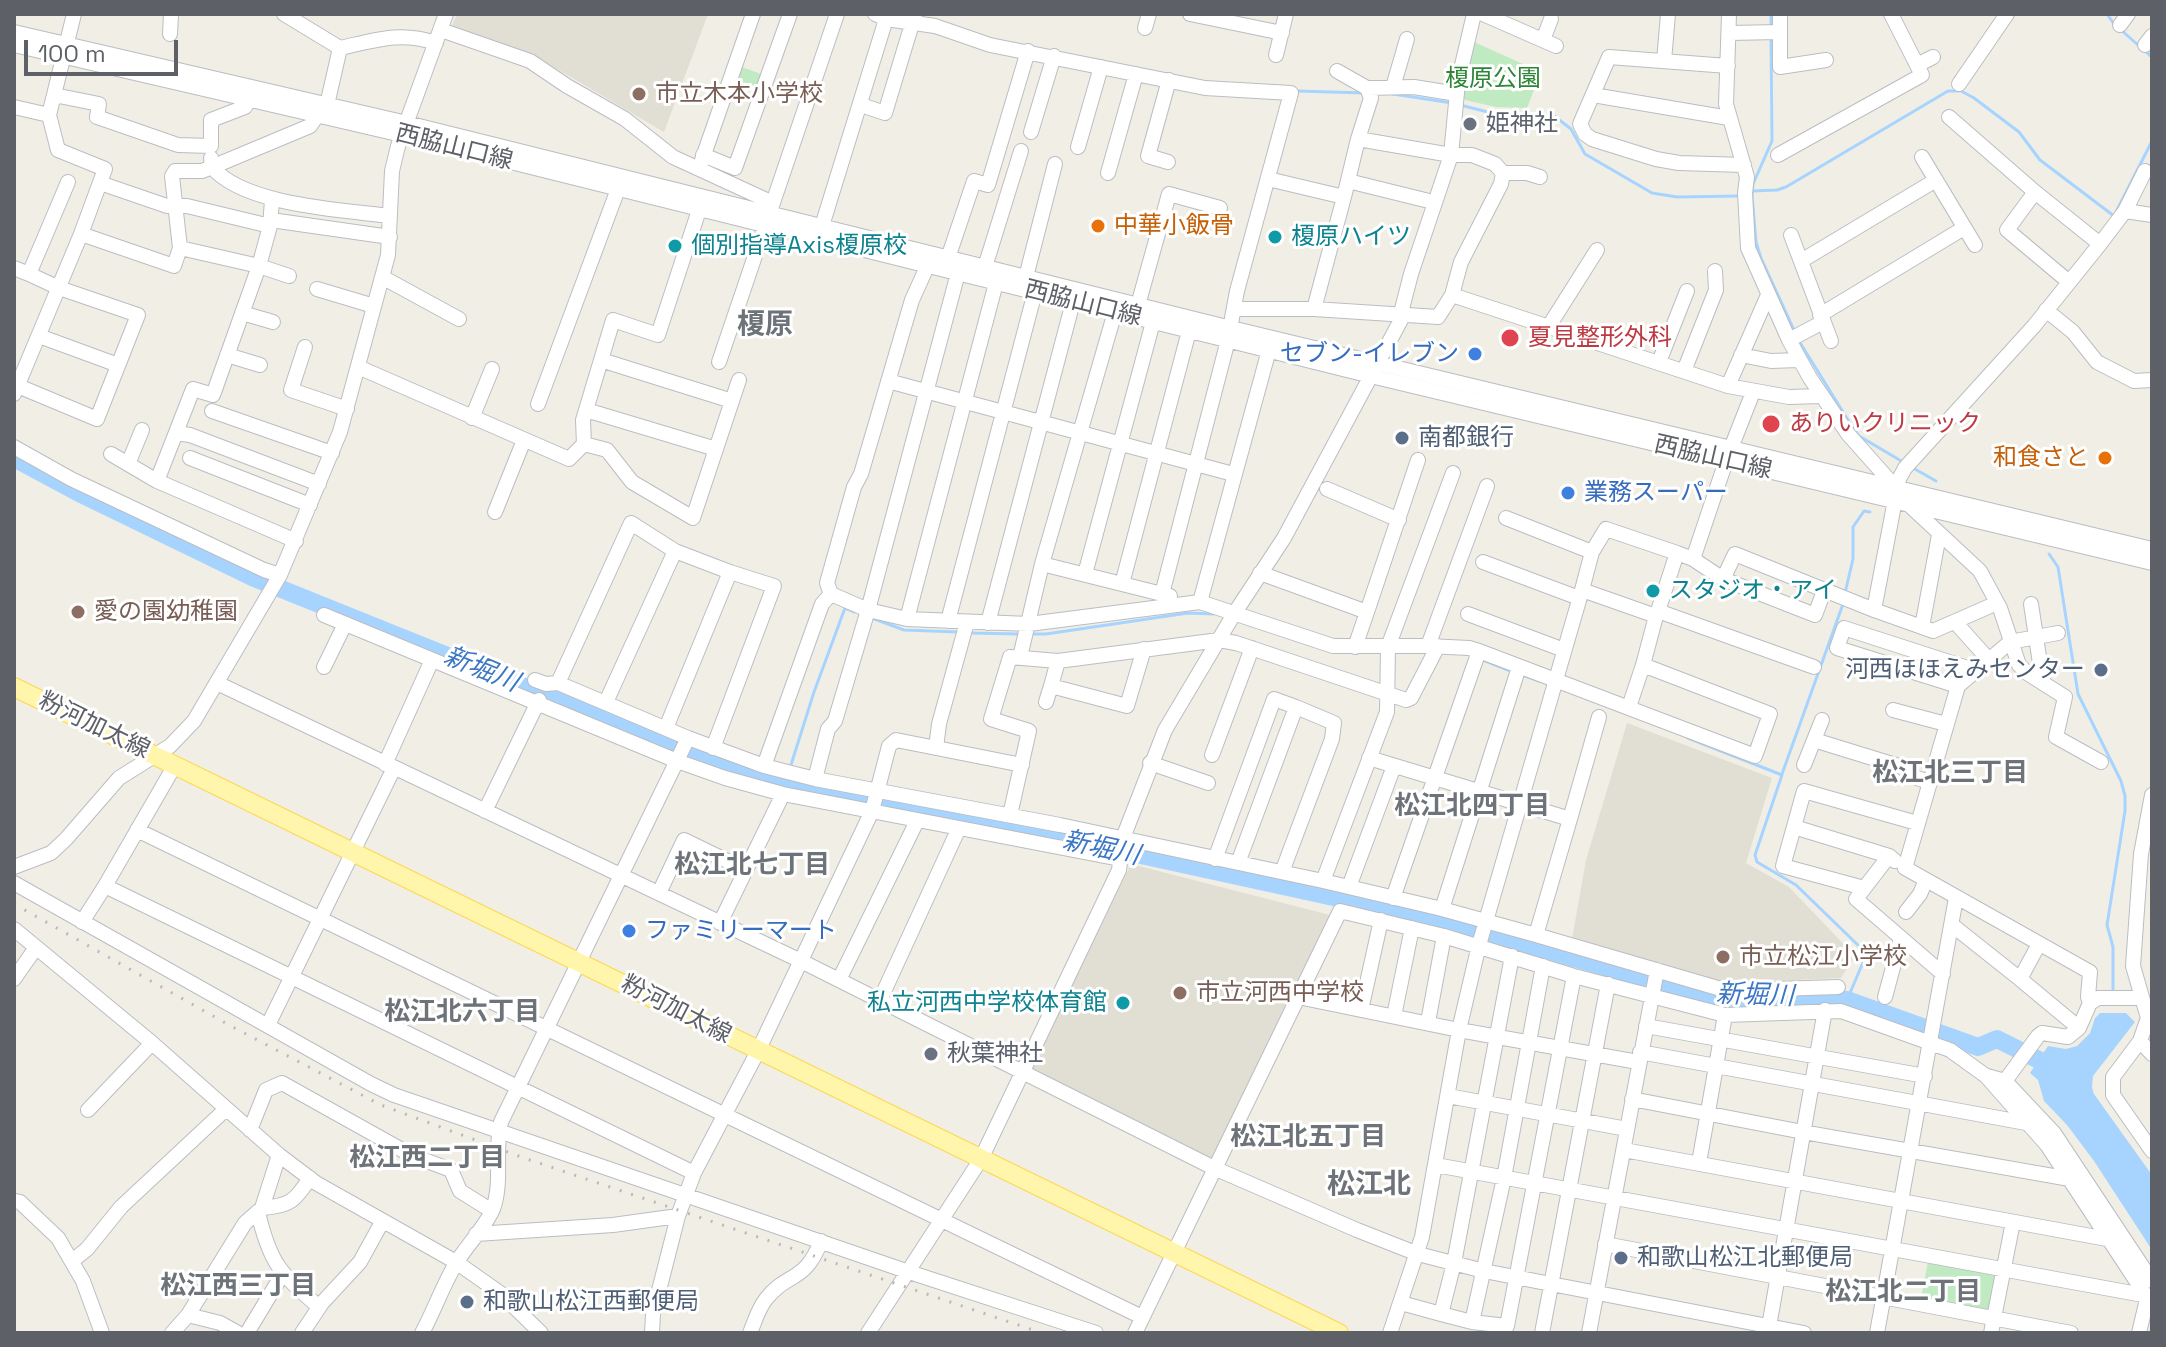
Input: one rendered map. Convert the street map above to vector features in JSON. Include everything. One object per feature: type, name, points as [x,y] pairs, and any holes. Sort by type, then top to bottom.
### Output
[{"type":"main road","name":"粉河加太線","points":[[14,687],[1339,1333]]},
{"type":"street","points":[[14,268],[59,288],[138,315],[97,419],[17,383],[59,288],[105,169],[58,150],[49,115],[74,14]]},
{"type":"street","points":[[170,34],[171,14]]},
{"type":"street","points":[[284,14],[308,20],[340,48]]},
{"type":"street","points":[[14,867],[51,853],[119,778],[170,746],[194,721],[279,576],[332,453],[347,409],[390,237],[392,171],[446,14]]},
{"type":"street","points":[[699,171],[753,14]]},
{"type":"street","points":[[703,155],[735,168],[790,14]]},
{"type":"street","points":[[719,362],[837,14]]},
{"type":"street","points":[[1190,14],[1282,33]]},
{"type":"street","points":[[1276,55],[1286,14]]},
{"type":"street","points":[[868,1333],[981,1159],[1119,864],[1123,838],[1165,730],[1234,614],[1284,538],[1403,316],[1411,274],[1451,155],[1456,101],[1474,14]]},
{"type":"street","points":[[1483,14],[1550,43],[1551,19]]},
{"type":"street","points":[[1664,61],[1668,14]]},
{"type":"street","points":[[1729,14],[1726,104],[1747,177],[1748,248],[1789,340],[1848,434],[1900,498],[1980,571],[1997,603],[2019,665],[2065,697],[2056,737],[2101,762]]},
{"type":"street","points":[[1778,155],[1922,75],[1891,14]]},
{"type":"street","points":[[1959,84],[2007,14]]},
{"type":"street","points":[[1785,15],[1773,32],[1780,67],[1826,60]]},
{"type":"street","points":[[822,226],[861,105],[859,100],[880,17],[914,18],[990,45],[1205,88],[1291,93],[1162,594]]},
{"type":"street","points":[[861,105],[885,113],[914,18]]},
{"type":"street","name":"西脇山口線","points":[[14,32],[65,50],[701,202]]},
{"type":"street","points":[[1729,33],[1773,32]]},
{"type":"street","points":[[340,48],[397,35],[438,36],[530,61],[625,119],[673,157],[769,214]]},
{"type":"street","points":[[1393,87],[1407,39]]},
{"type":"street","name":"西脇山口線","points":[[14,45],[65,50]]},
{"type":"street","points":[[81,234],[174,266],[180,248],[172,176],[175,171],[202,171],[310,126],[322,111],[340,48]]},
{"type":"street","points":[[948,258],[974,181],[988,185],[1028,51]]},
{"type":"street","points":[[1031,132],[1054,56]]},
{"type":"street","points":[[1728,66],[1609,57],[1580,124],[1592,139],[1656,159],[1679,163],[1744,165]]},
{"type":"street","points":[[1917,65],[1933,57]]},
{"type":"street","points":[[1078,147],[1101,67]]},
{"type":"street","points":[[1314,309],[1371,98],[1368,91],[1337,71]]},
{"type":"street","points":[[1108,173],[1136,74]]},
{"type":"street","points":[[1168,162],[1148,156],[1169,80]]},
{"type":"street","points":[[1368,91],[1393,87],[1456,101]]},
{"type":"street","points":[[252,94],[245,107],[211,120],[212,167],[220,178],[272,200],[390,216]]},
{"type":"street","points":[[54,95],[99,104],[97,117],[178,145],[211,146]]},
{"type":"street","points":[[1593,95],[1729,118]]},
{"type":"street","points":[[14,107],[49,115]]},
{"type":"street","points":[[1949,117],[2100,244]]},
{"type":"street","name":"西脇山口線","points":[[404,129],[618,189],[822,226],[996,283],[1073,302],[1138,305],[1229,334],[1728,455],[2152,563]]},
{"type":"street","points":[[1358,139],[1451,155],[1472,155],[1495,164],[1503,173],[1527,173],[1540,177]]},
{"type":"street","points":[[985,267],[1021,151]]},
{"type":"street","points":[[1874,610],[1908,465],[2046,310],[2100,244],[2125,211],[2148,171],[2152,156]]},
{"type":"street","points":[[1922,157],[1975,245]]},
{"type":"street","points":[[1026,277],[1055,164]]},
{"type":"street","points":[[1234,309],[1314,309],[1438,317],[1452,295],[1461,262],[1501,184],[1503,173]]},
{"type":"street","points":[[1268,179],[1344,197]]},
{"type":"street","points":[[1801,261],[1936,180]]},
{"type":"street","points":[[1348,181],[1433,202]]},
{"type":"street","points":[[29,274],[68,182]]},
{"type":"street","points":[[100,183],[167,206],[187,206],[270,223],[390,237]]},
{"type":"street","points":[[538,404],[618,189]]},
{"type":"street","points":[[2035,192],[2007,230],[2069,282]]},
{"type":"street","points":[[1138,305],[1169,194],[1220,208]]},
{"type":"street","points":[[157,481],[193,389],[213,395],[259,266],[270,223],[272,200]]},
{"type":"street","points":[[358,367],[569,459],[584,444],[583,420],[613,320],[658,335],[701,202]]},
{"type":"street","points":[[2125,211],[2152,215]]},
{"type":"street","name":"西脇山口線","points":[[769,214],[930,260],[948,258],[1026,277],[1116,306],[1153,322],[1189,331],[1229,334],[1269,350],[1374,370]]},
{"type":"street","points":[[1789,340],[1964,228]]},
{"type":"street","points":[[1791,235],[1831,341]]},
{"type":"street","points":[[180,248],[289,276]]},
{"type":"street","points":[[1551,323],[1597,250]]},
{"type":"street","points":[[930,260],[912,300],[827,583],[831,594],[868,610],[907,619],[1029,624],[1200,602],[1333,646],[1469,648],[1755,756],[1770,714],[1643,665]]},
{"type":"street","points":[[1686,367],[1716,290],[1715,271]]},
{"type":"street","points":[[815,779],[828,729],[835,721],[868,610],[958,273]]},
{"type":"street","points":[[382,277],[459,319]]},
{"type":"street","points":[[907,619],[996,283]]},
{"type":"street","points":[[317,289],[374,306]]},
{"type":"street","points":[[1660,359],[1687,291]]},
{"type":"street","points":[[948,621],[1035,292]]},
{"type":"street","points":[[1452,295],[1551,323],[1753,392],[1789,397],[1819,392]]},
{"type":"street","points":[[1729,383],[1768,295]]},
{"type":"street","points":[[988,623],[1073,302]]},
{"type":"street","points":[[1020,657],[1042,564],[1116,306]]},
{"type":"street","points":[[2046,310],[2073,332],[2097,362],[2134,381],[2152,380]]},
{"type":"street","points":[[242,313],[273,322]]},
{"type":"street","points":[[1085,574],[1153,322]]},
{"type":"street","points":[[1122,584],[1189,331]]},
{"type":"street","points":[[39,336],[118,365]]},
{"type":"street","points":[[305,347],[291,390],[347,409]]},
{"type":"street","points":[[1200,602],[1269,350]]},
{"type":"street","points":[[227,355],[260,365]]},
{"type":"street","points":[[1741,355],[1771,361],[1799,360]]},
{"type":"street","points":[[601,360],[732,401]]},
{"type":"street","points":[[472,418],[492,369]]},
{"type":"street","points":[[584,444],[607,450],[632,482],[693,518],[739,380]]},
{"type":"street","points":[[888,381],[1233,474]]},
{"type":"street","points":[[1693,559],[1753,392]]},
{"type":"street","points":[[586,410],[716,449]]},
{"type":"street","points":[[212,411],[332,453]]},
{"type":"street","points":[[128,464],[142,430]]},
{"type":"street","points":[[176,433],[190,435],[319,484]]},
{"type":"street","points":[[495,512],[524,440]]},
{"type":"street","points":[[14,447],[71,479],[279,576]]},
{"type":"street","points":[[111,454],[157,481],[296,541]]},
{"type":"street","points":[[190,458],[310,505]]},
{"type":"street","points":[[1355,647],[1418,460]]},
{"type":"street","points":[[1323,881],[1387,712],[1388,647],[1453,473]]},
{"type":"street","points":[[1010,815],[1029,731],[991,719],[1010,657],[1058,661],[1219,640],[1252,648],[1406,700],[1411,698],[1433,646],[1487,486]]},
{"type":"street","points":[[1327,489],[1399,520]]},
{"type":"street","name":"西脇山口線","points":[[1900,498],[2152,549]]},
{"type":"street","points":[[1506,518],[1592,552]]},
{"type":"street","points":[[485,811],[631,523],[675,551],[774,586],[713,748]]},
{"type":"street","points":[[1390,1333],[1418,1254],[1459,1030],[1479,945],[1592,552],[1606,529],[1693,559],[1723,579],[1815,615],[1824,591]]},
{"type":"street","points":[[1922,627],[1939,535]]},
{"type":"street","points":[[606,702],[675,551]]},
{"type":"street","points":[[1629,707],[1677,553]]},
{"type":"street","points":[[1723,579],[1735,554],[1933,631],[1997,603]]},
{"type":"street","points":[[1483,562],[1581,594],[1657,614],[1814,667]]},
{"type":"street","points":[[1042,564],[1162,594],[1178,599],[1184,605]]},
{"type":"street","points":[[666,728],[730,572]]},
{"type":"street","points":[[1260,573],[1367,612]]},
{"type":"street","points":[[764,766],[822,604],[831,594]]},
{"type":"street","points":[[2031,604],[2043,683]]},
{"type":"street","points":[[1468,614],[1564,650]]},
{"type":"street","points":[[324,615],[432,660],[544,690],[606,702],[666,728],[682,750]]},
{"type":"street","points":[[936,748],[939,724],[967,622]]},
{"type":"street","points":[[1955,622],[1989,660]]},
{"type":"street","points":[[324,667],[345,624]]},
{"type":"street","points":[[1958,686],[1837,648],[1844,628],[1977,671]]},
{"type":"street","points":[[1905,868],[1958,686],[2010,642],[2058,633]]},
{"type":"street","points":[[1212,755],[1252,648]]},
{"type":"street","points":[[1051,686],[1127,706],[1144,649]]},
{"type":"street","points":[[1393,898],[1479,651]]},
{"type":"street","points":[[268,1025],[353,852],[432,660]]},
{"type":"street","points":[[1046,702],[1058,661]]},
{"type":"street","points":[[1442,909],[1519,667]]},
{"type":"street","points":[[217,683],[801,961],[1214,1168],[1418,1254],[1484,1271],[1769,1330],[1804,1333]]},
{"type":"street","points":[[544,690],[682,750],[725,778],[783,794],[959,828],[1119,864]]},
{"type":"street","points":[[1215,859],[1274,699],[1334,723],[1332,739],[1282,872]]},
{"type":"street","points":[[1238,863],[1296,707]]},
{"type":"street","points":[[1893,710],[1946,724]]},
{"type":"street","points":[[1536,935],[1599,717]]},
{"type":"street","points":[[1804,765],[1822,720]]},
{"type":"street","points":[[652,1333],[653,1314],[678,1216],[694,1173],[758,1051],[872,811],[889,746],[896,740],[1022,765]]},
{"type":"street","points":[[1814,740],[1905,768],[1908,775],[1929,782]]},
{"type":"street","points":[[682,750],[713,748],[815,779],[1010,815],[1323,881],[1442,909],[1721,989],[1838,987]]},
{"type":"street","points":[[422,1333],[456,1262],[492,1211],[497,1193],[498,1132],[682,750]]},
{"type":"street","points":[[1369,758],[1570,819]]},
{"type":"street","points":[[1150,763],[1208,783]]},
{"type":"street","points":[[82,922],[175,765]]},
{"type":"street","points":[[1349,887],[1394,766]]},
{"type":"street","points":[[1864,888],[1783,866],[1804,791],[1917,823]]},
{"type":"street","points":[[720,923],[783,794]]},
{"type":"street","points":[[2152,795],[2141,854],[2133,954],[2138,999],[2148,1018],[2140,1041],[2113,1077],[2111,1086],[2113,1095],[2152,1151]]},
{"type":"street","points":[[839,980],[917,821]]},
{"type":"street","points":[[1794,827],[1889,856],[1956,898],[2090,972],[2088,997],[2094,1000],[2138,999]]},
{"type":"street","points":[[880,1000],[959,828]]},
{"type":"street","points":[[137,830],[940,1222],[1142,1317]]},
{"type":"street","points":[[659,893],[684,840],[746,870]]},
{"type":"street","points":[[1889,856],[1856,899],[1943,974]]},
{"type":"street","points":[[1906,912],[1926,880]]},
{"type":"street","points":[[14,883],[371,1084],[498,1132],[1096,1333]]},
{"type":"street","points":[[105,886],[694,1173]]},
{"type":"street","points":[[1877,1333],[1956,898]]},
{"type":"street","points":[[1135,1333],[1340,911],[1479,945],[1574,976],[1725,1015],[1841,1011],[1931,1040],[1950,1050],[1986,1076],[2047,1145],[2070,1179],[2147,1299],[2139,1333]]},
{"type":"street","points":[[1361,1010],[1381,920]]},
{"type":"street","points":[[1952,925],[2079,1028]]},
{"type":"street","points":[[1394,1016],[1412,928]]},
{"type":"street","points":[[14,929],[152,1043],[279,1155],[382,1222],[456,1262],[500,1293],[541,1333]]},
{"type":"street","points":[[1428,1022],[1444,936]]},
{"type":"street","points":[[1885,997],[1901,938]]},
{"type":"street","points":[[2020,979],[2039,944]]},
{"type":"street","points":[[14,979],[35,949]]},
{"type":"street","points":[[1441,1314],[1454,1263],[1512,956]]},
{"type":"street","points":[[1472,1322],[1504,1178],[1543,966]]},
{"type":"street","points":[[1589,1333],[1657,970]]},
{"type":"street","points":[[1401,1303],[1472,1322],[1507,1326],[1574,976]]},
{"type":"street","points":[[1542,1333],[1608,984]]},
{"type":"street","points":[[1298,997],[1595,1055],[1716,1066],[2026,1123]]},
{"type":"street","points":[[2007,1079],[2038,1036],[2042,1033],[2068,1037],[2079,1028],[2094,1000]]},
{"type":"street","points":[[1769,1330],[1825,1010]]},
{"type":"street","points":[[1699,1163],[1725,1015]]},
{"type":"street","points":[[1646,1026],[1925,1076]]},
{"type":"street","points":[[2140,1041],[2152,1054]]},
{"type":"street","points":[[88,1110],[152,1043]]},
{"type":"street","points":[[1986,1076],[2007,1079],[2054,1133],[2152,1281]]},
{"type":"street","points":[[250,1130],[266,1090],[282,1083],[411,1155],[451,1170],[460,1191],[492,1211]]},
{"type":"street","points":[[1448,1096],[1627,1129]]},
{"type":"street","points":[[1632,1099],[2070,1179]]},
{"type":"street","points":[[72,1261],[87,1249],[121,1207],[226,1109]]},
{"type":"street","points":[[1624,1150],[2107,1239]]},
{"type":"street","points":[[172,1333],[188,1315],[245,1223],[260,1210],[279,1155]]},
{"type":"street","points":[[1436,1165],[2147,1299]]},
{"type":"street","points":[[260,1210],[280,1207],[295,1200],[310,1178]]},
{"type":"street","points":[[14,1201],[20,1202],[45,1223],[58,1238],[83,1281],[102,1333]]},
{"type":"street","points":[[260,1210],[268,1250],[282,1275],[319,1307]]},
{"type":"street","points":[[476,1234],[613,1225],[678,1216]]},
{"type":"street","points":[[302,1333],[319,1307],[360,1262],[382,1222]]},
{"type":"street","points":[[1992,1326],[2013,1222]]},
{"type":"street","points":[[750,1333],[768,1296],[801,1274],[815,1256],[821,1241]]},
{"type":"street","points":[[1605,1244],[1884,1297],[1992,1326],[2071,1333]]},
{"type":"street","points":[[247,1333],[282,1275]]},
{"type":"street","points":[[188,1315],[220,1323],[238,1333]]},
{"type":"shaded area","name":"市立木本小学校","points":[[457,14],[708,14],[664,132],[535,56],[452,26]]},
{"type":"shaded area","points":[[1627,723],[1772,778],[1746,863],[1789,887],[1855,956],[1841,978],[1721,983],[1572,939],[1586,860]]},
{"type":"shaded area","name":"市立河西中学校","points":[[1131,864],[1330,915],[1211,1161],[1031,1070]]},
{"type":"green space","name":"榎原公園","points":[[1474,42],[1541,72],[1527,108],[1496,107],[1465,100],[1462,94]]},
{"type":"green space","points":[[739,66],[764,75],[759,88],[734,79]]},
{"type":"green space","points":[[1928,1262],[1994,1273],[1990,1310],[1987,1312],[1921,1298]]},
{"type":"water","points":[[2100,1013],[2126,1013],[2135,1022],[2093,1076],[2092,1087],[2152,1175],[2152,1250],[2094,1161],[2044,1101],[2038,1080],[2030,1073],[2048,1046],[2066,1049],[2077,1046],[2090,1033]]},
{"type":"waterway","points":[[1771,14],[1771,26]]},
{"type":"waterway","points":[[2107,14],[2114,24]]},
{"type":"waterway","points":[[2120,29],[2138,45]]},
{"type":"waterway","points":[[1771,38],[1772,141],[1753,184],[1752,196],[1756,242],[1761,258],[1794,330]]},
{"type":"waterway","points":[[2144,50],[2152,57]]},
{"type":"waterway","points":[[1297,91],[1365,93]]},
{"type":"waterway","points":[[1752,191],[1786,187],[1948,91],[1961,91],[1974,98],[2019,132],[2040,160],[2114,216],[2152,141]]},
{"type":"waterway","points":[[1393,94],[1452,103]]},
{"type":"waterway","points":[[1460,105],[1496,114],[1553,115],[1571,129],[1585,154],[1652,193],[1677,197],[1740,196]]},
{"type":"waterway","points":[[1799,341],[1859,436],[1903,462]]},
{"type":"waterway","name":"新堀川","points":[[14,458],[254,578],[711,762],[787,784],[1008,826],[1448,922],[1718,999],[1750,1001],[1815,997],[1847,1000],[1978,1047],[1997,1039],[2053,1067],[2058,1074]]},
{"type":"waterway","points":[[1913,468],[1936,481]]},
{"type":"waterway","points":[[1845,593],[1853,559],[1853,527],[1864,511],[1870,512]]},
{"type":"waterway","points":[[2049,554],[2058,567],[2078,694],[2121,781],[2125,796],[2107,925],[2113,947],[2113,993]]},
{"type":"waterway","points":[[1782,774],[1843,604]]},
{"type":"waterway","points":[[790,768],[845,608],[855,612]]},
{"type":"waterway","points":[[1031,634],[1188,613],[1214,614]]},
{"type":"waterway","points":[[869,617],[904,630],[959,632]]},
{"type":"waterway","points":[[971,633],[1019,634]]},
{"type":"waterway","points":[[1483,660],[1513,672]]},
{"type":"waterway","points":[[1520,674],[1539,681]]},
{"type":"waterway","points":[[1688,738],[1782,775],[1755,855],[1757,862],[1796,885],[1862,949],[1864,960],[1847,1000]]},
{"type":"railway","points":[[14,904],[229,1025],[381,1105],[524,1158],[1042,1333]]},
{"type":"place","name":"市立木本小学校","points":[[639,94]]},
{"type":"place","name":"姫神社","points":[[1470,124]]},
{"type":"place","name":"中華小飯骨","points":[[1098,226]]},
{"type":"place","name":"榎原ハイツ","points":[[1275,237]]},
{"type":"place","name":"個別指導Axis榎原校","points":[[675,246]]},
{"type":"place","name":"夏見整形外科","points":[[1510,338]]},
{"type":"place","name":"セブン-イレブン","points":[[1475,354]]},
{"type":"place","name":"ありいクリニック","points":[[1771,424]]},
{"type":"place","name":"南都銀行","points":[[1402,438]]},
{"type":"place","name":"和食さと","points":[[2105,458]]},
{"type":"place","name":"業務スーパー","points":[[1568,493]]},
{"type":"place","name":"スタジオ・アイ","points":[[1653,591]]},
{"type":"place","name":"愛の園幼稚園","points":[[78,612]]},
{"type":"place","name":"河西ほほえみセンター","points":[[2101,670]]},
{"type":"place","name":"ファミリーマート","points":[[629,931]]},
{"type":"place","name":"市立松江小学校","points":[[1723,957]]},
{"type":"place","name":"市立河西中学校","points":[[1180,993]]},
{"type":"place","name":"私立河西中学校体育館","points":[[1123,1003]]},
{"type":"place","name":"秋葉神社","points":[[931,1054]]},
{"type":"place","name":"和歌山松江北郵便局","points":[[1621,1258]]},
{"type":"place","name":"和歌山松江西郵便局","points":[[467,1302]]},
{"type":"district","name":"榎原","points":[[765,325]]},
{"type":"district","name":"松江北三丁目","points":[[1950,774]]},
{"type":"district","name":"松江北四丁目","points":[[1472,807]]},
{"type":"district","name":"松江北七丁目","points":[[752,866]]},
{"type":"district","name":"松江北六丁目","points":[[462,1013]]},
{"type":"district","name":"松江北五丁目","points":[[1308,1138]]},
{"type":"district","name":"松江西二丁目","points":[[427,1159]]},
{"type":"district","name":"松江北","points":[[1369,1185]]},
{"type":"district","name":"松江西三丁目","points":[[238,1287]]},
{"type":"district","name":"松江北二丁目","points":[[1903,1293]]}]
